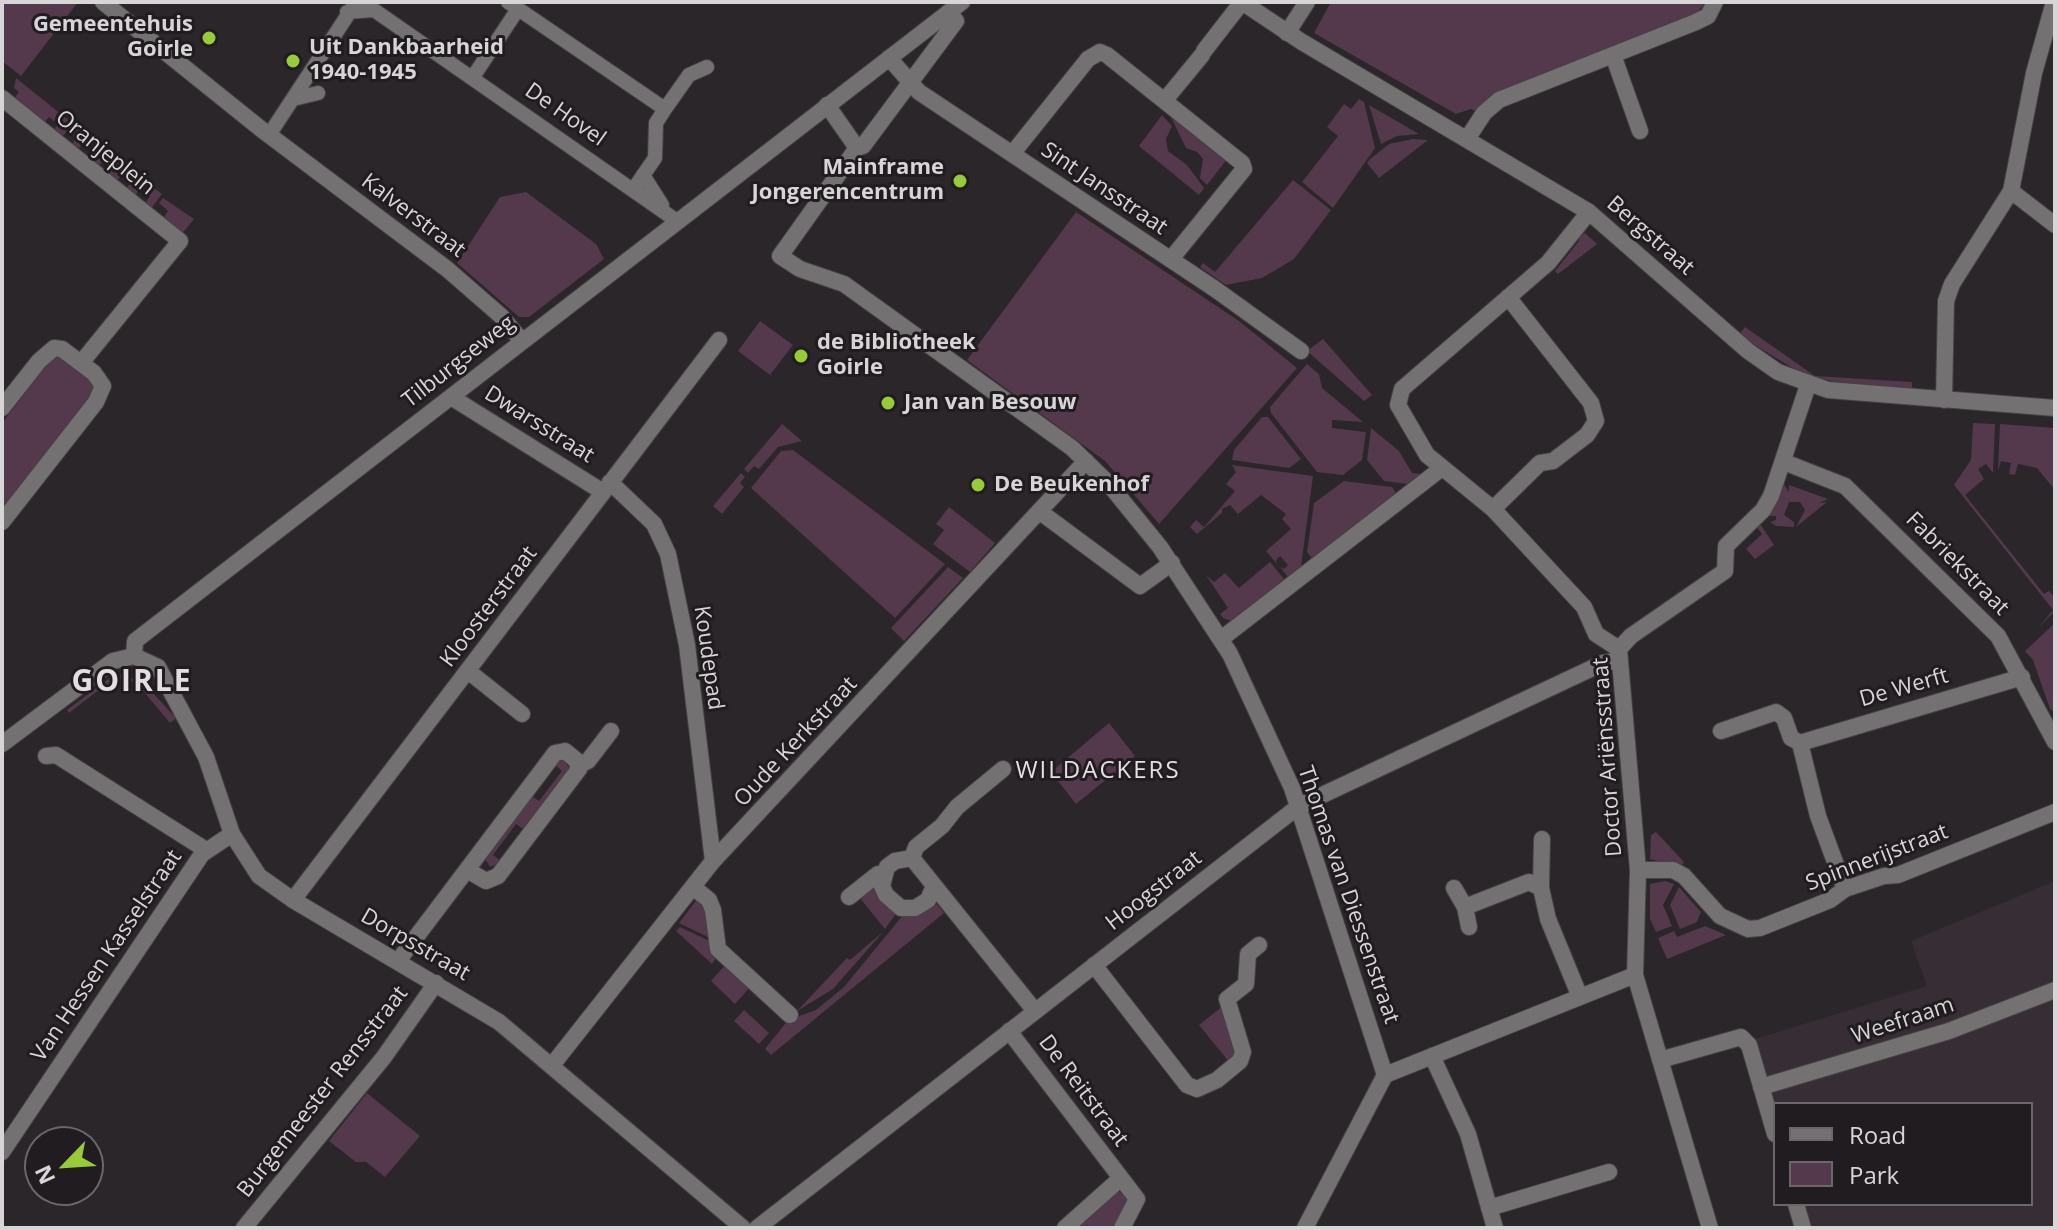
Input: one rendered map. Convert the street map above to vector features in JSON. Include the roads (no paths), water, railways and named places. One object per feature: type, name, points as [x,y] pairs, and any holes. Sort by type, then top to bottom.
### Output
[{"type":"street","points":[[103,2],[269,135],[345,25],[347,12],[360,2]]},
{"type":"street","points":[[1165,100],[1242,2]]},
{"type":"street","name":"Bergstraat","points":[[1242,2],[1287,33],[1589,212],[1748,351],[1778,372],[1808,385],[1841,392],[2055,408]]},
{"type":"street","points":[[1287,33],[1307,2]]},
{"type":"street","points":[[1467,139],[1484,113],[1499,100],[1696,22],[1708,16],[1715,2]]},
{"type":"street","points":[[1944,400],[1946,301],[1952,284],[2011,191],[2034,73],[2054,2]]},
{"type":"street","points":[[473,77],[513,6],[665,109]]},
{"type":"street","name":"Tilburgseweg","points":[[134,656],[135,641],[955,7]]},
{"type":"street","name":"Tilburgseweg","points":[[909,84],[956,21],[955,7]]},
{"type":"street","name":"De Hovel","points":[[347,12],[374,10],[677,221]]},
{"type":"street","points":[[1012,154],[1088,59],[1100,52],[1242,163],[1244,169],[1171,259]]},
{"type":"street","points":[[1613,55],[1640,131]]},
{"type":"street","name":"Sint Jansstraat","points":[[889,58],[909,84],[1171,259],[1301,351]]},
{"type":"street","points":[[633,190],[655,158],[656,123],[689,75],[707,67]]},
{"type":"street","points":[[827,105],[857,148],[863,146],[909,84]]},
{"type":"street","points":[[293,99],[318,93]]},
{"type":"street","name":"Oranjeplein","points":[[3,101],[180,241],[81,363]]},
{"type":"street","name":"Kalverstraat","points":[[269,135],[447,269],[501,316],[522,341]]},
{"type":"street","name":"Thomas van Diessenstraat","points":[[857,148],[780,256],[800,269],[844,284],[1086,461],[1108,483],[1172,563],[1221,639],[1299,806],[1385,1075]]},
{"type":"street","name":"De Hovel","points":[[643,175],[662,205],[660,209]]},
{"type":"street","points":[[2011,191],[2055,225]]},
{"type":"street","points":[[1589,212],[1548,263],[1402,389],[1398,405],[1427,455],[1493,509],[1584,607],[1596,634],[1620,654]]},
{"type":"street","points":[[1493,509],[1540,463],[1553,461],[1587,435],[1596,421],[1591,403],[1505,299]]},
{"type":"street","name":"Kloosterstraat","points":[[293,900],[719,340]]},
{"type":"street","points":[[2,408],[48,351],[62,349],[100,378],[103,386],[101,396],[2,522]]},
{"type":"street","name":"Doctor Ariënsstraat","points":[[1710,1228],[1635,975],[1638,870],[1620,654],[1624,641],[1725,571],[1726,546],[1763,510],[1784,462],[1808,385]]},
{"type":"street","name":"Dwarsstraat","points":[[451,397],[606,487]]},
{"type":"street","name":"Oude Kerkstraat","points":[[553,1064],[713,861],[1086,461]]},
{"type":"street","name":"Fabriekstraat","points":[[1784,462],[1845,486],[1998,636],[2055,742]]},
{"type":"street","points":[[1221,639],[1442,468]]},
{"type":"street","name":"Koudepad","points":[[606,487],[654,524],[668,554],[687,645],[713,861]]},
{"type":"street","points":[[1039,511],[1140,586],[1172,563]]},
{"type":"street","name":"Hoogstraat","points":[[757,1228],[1299,806],[1620,654]]},
{"type":"street","points":[[2,744],[113,661],[134,656]]},
{"type":"street","name":"Dorpsstraat","points":[[134,656],[158,667],[166,679],[206,757],[232,834],[259,876],[293,900],[499,1022],[553,1064],[743,1228]]},
{"type":"street","points":[[468,671],[522,714]]},
{"type":"street","name":"De Werft","points":[[1800,743],[2022,677]]},
{"type":"street","points":[[1721,731],[1776,712],[1784,718],[1791,738],[1800,743],[1818,816],[1845,889]]},
{"type":"street","points":[[467,870],[486,881],[498,876],[579,765],[588,761],[611,731]]},
{"type":"street","points":[[398,961],[555,753],[565,751],[579,765]]},
{"type":"street","points":[[46,756],[56,755],[206,850]]},
{"type":"street","points":[[912,858],[916,847],[942,826],[957,807],[1003,769]]},
{"type":"street","name":"Spinnerijstraat","points":[[1638,870],[1673,870],[1684,876],[1720,916],[1748,929],[1830,900],[1845,889],[1884,876],[1898,875],[2055,812]]},
{"type":"street","name":"Van Hessen Kasselstraat","points":[[2,1152],[206,850],[232,834]]},
{"type":"street","points":[[1542,839],[1541,888],[1548,919],[1580,997]]},
{"type":"street","points":[[912,858],[895,861],[883,876],[886,895],[901,908],[922,905],[934,886]]},
{"type":"street","points":[[912,858],[1035,1011]]},
{"type":"street","points":[[849,897],[878,874],[883,876]]},
{"type":"street","points":[[1465,907],[1529,882],[1541,888]]},
{"type":"street","points":[[693,887],[709,900],[718,949],[790,1015]]},
{"type":"street","points":[[1454,888],[1465,907],[1469,927]]},
{"type":"street","points":[[1094,965],[1187,1085],[1197,1089],[1217,1080],[1240,1061],[1243,1052],[1227,999],[1246,984],[1248,954],[1259,945]]},
{"type":"street","points":[[1305,1228],[1385,1075],[1635,975]]},
{"type":"street","name":"Burgemeester Rensstraat","points":[[244,1228],[384,1057],[436,983]]},
{"type":"street","name":"Weefraam","points":[[1761,1087],[1949,1031],[2055,990]]},
{"type":"street","name":"De Reitstraat","points":[[1009,1031],[1137,1199],[1122,1228]]},
{"type":"street","points":[[1660,1060],[1741,1037],[1749,1045],[1773,1127]]},
{"type":"street","points":[[1432,1056],[1468,1134],[1495,1228]]},
{"type":"street","points":[[1489,1208],[1609,1172]]},
{"type":"street","name":"De Reitstraat","points":[[1065,1228],[1121,1178]]},
{"type":"street","points":[[1797,1206],[1803,1228]]},
{"type":"place","name":"Gemeentehuis Goirle","points":[[209,38]]},
{"type":"place","name":"Uit Dankbaarheid 1940-1945","points":[[293,61]]},
{"type":"place","name":"Mainframe Jongerencentrum","points":[[960,181]]},
{"type":"place","name":"de Bibliotheek Goirle","points":[[801,356]]},
{"type":"place","name":"Jan van Besouw","points":[[888,403]]},
{"type":"place","name":"De Beukenhof","points":[[978,485]]},
{"type":"district","name":"GOIRLE","points":[[132,682]]},
{"type":"district","name":"WILDACKERS","points":[[1098,771]]}]
